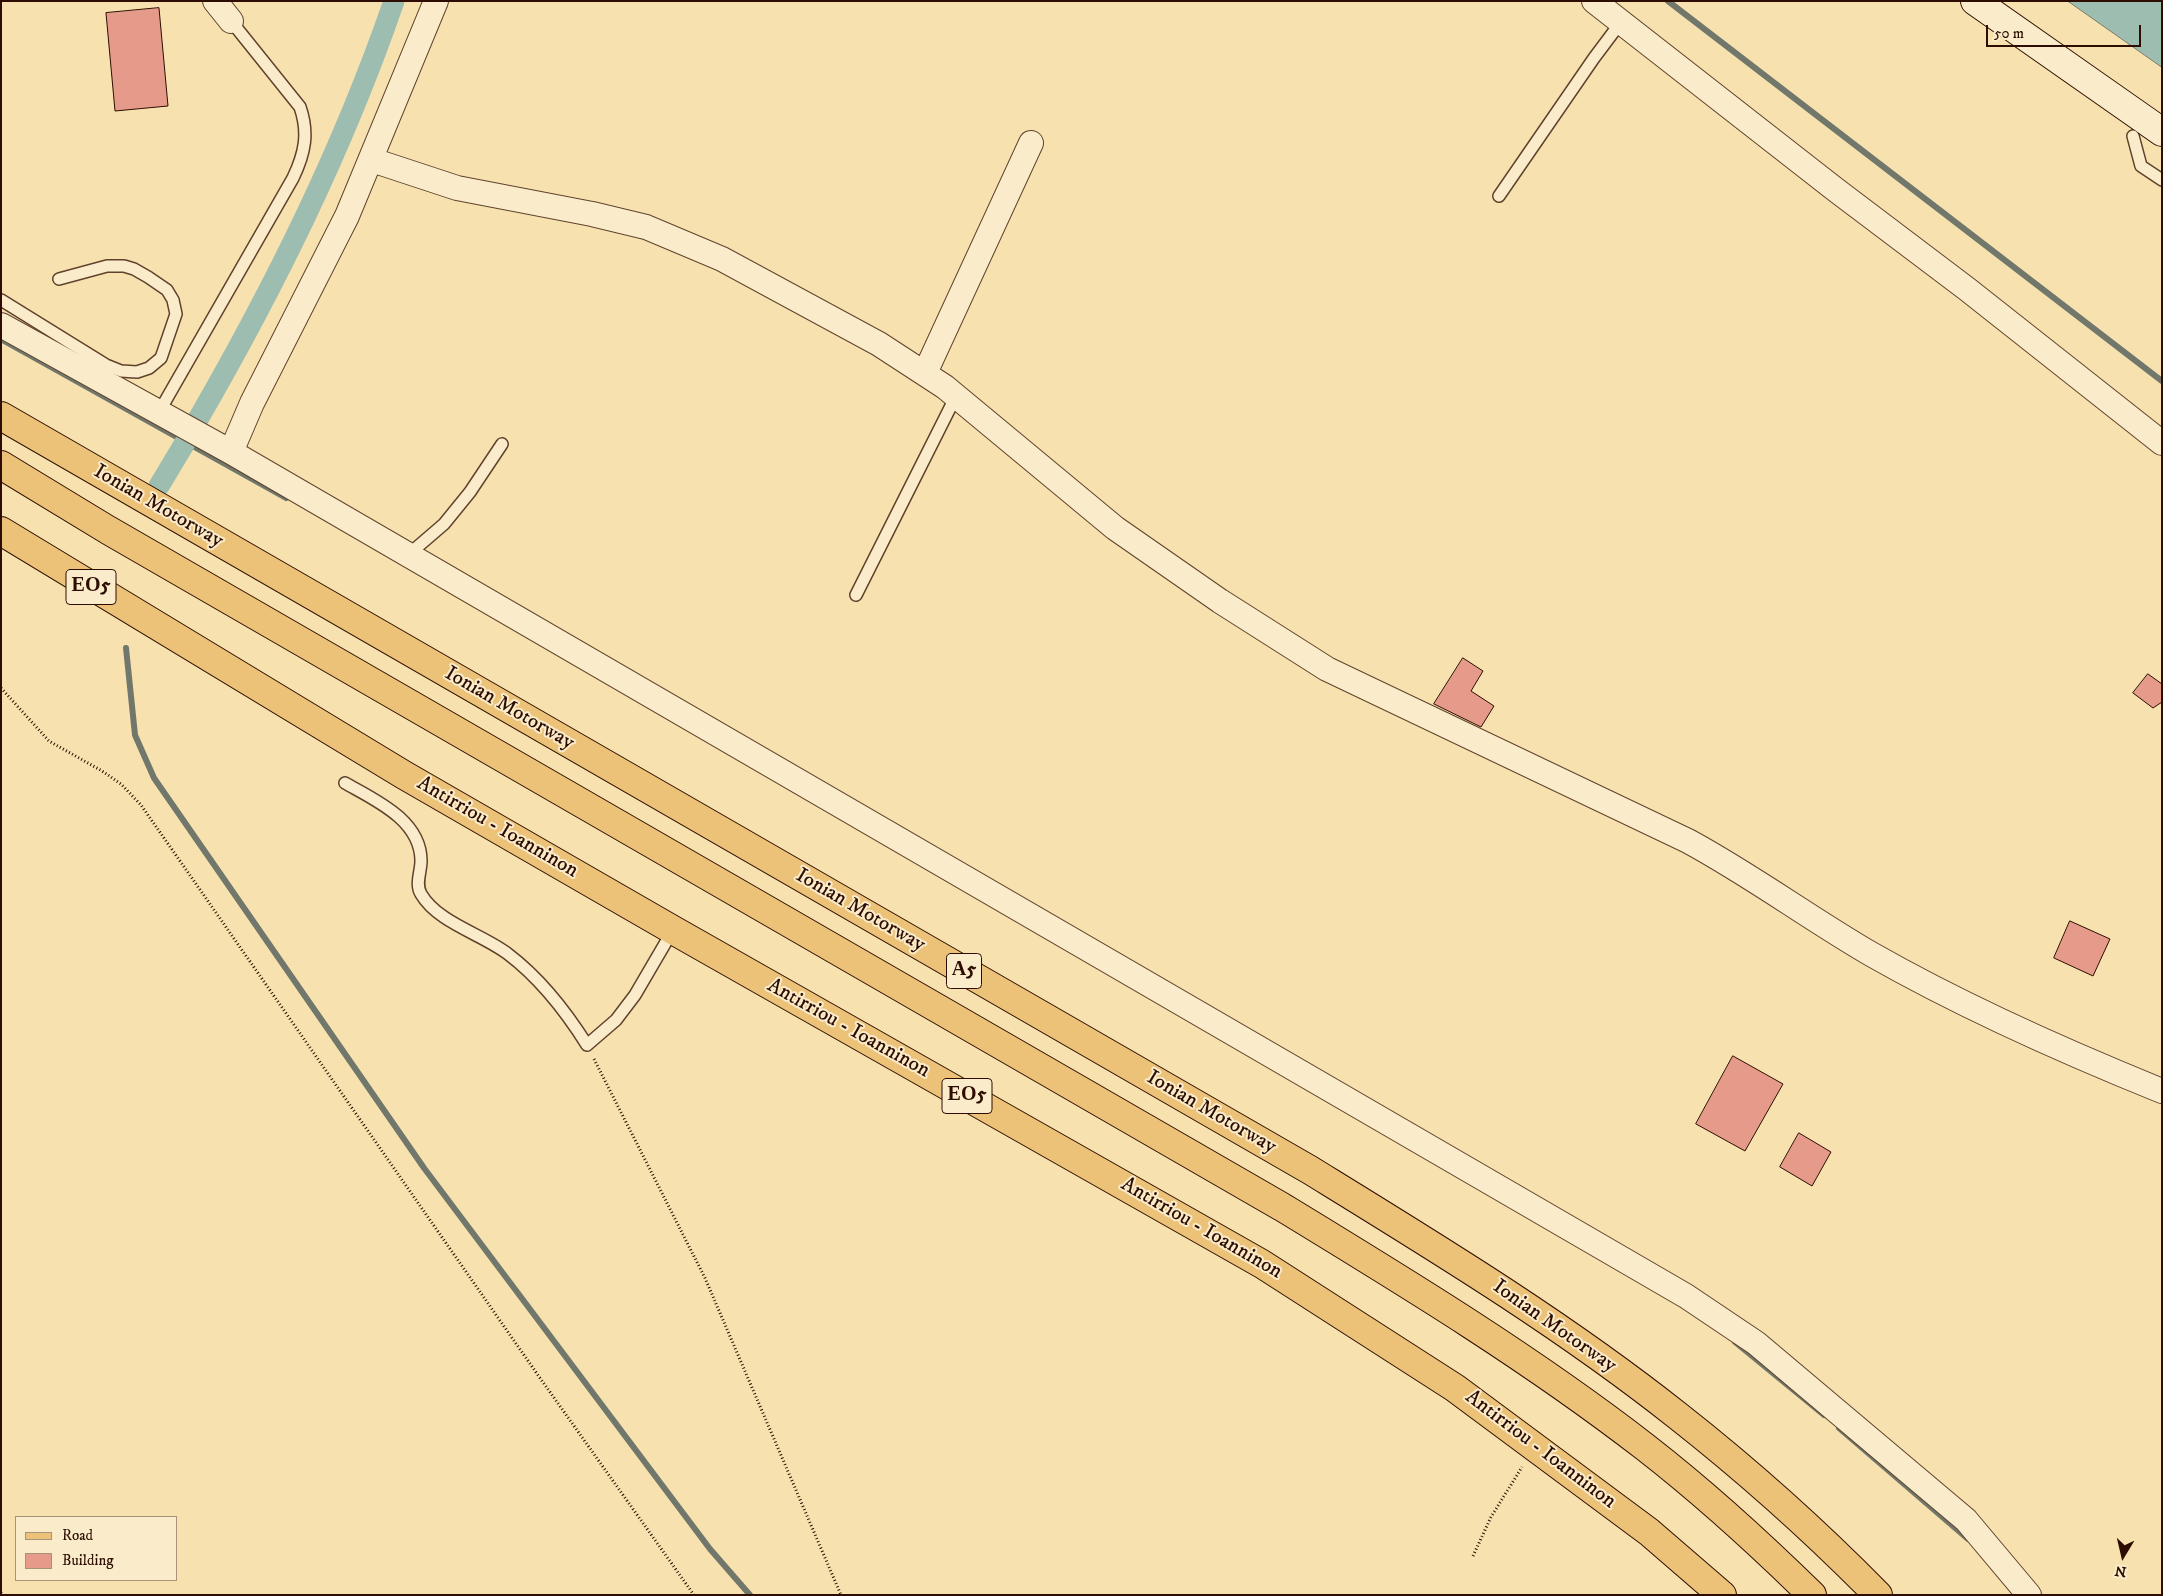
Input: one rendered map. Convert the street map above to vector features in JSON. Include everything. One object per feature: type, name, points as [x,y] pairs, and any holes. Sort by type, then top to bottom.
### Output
[{"type":"main road","points":[[1976,1],[2162,132]]},
{"type":"main road","name":"Ionian Motorway","points":[[1,416],[1310,1170],[1406,1229],[1498,1288],[1677,1416],[1787,1508],[1878,1595]]},
{"type":"main road","name":"Ionian Motorway","points":[[1,465],[108,530],[1282,1207],[1371,1261],[1471,1325],[1645,1447],[1727,1516],[1812,1595]]},
{"type":"main road","name":"Antirriou - Ioanninon","points":[[1,531],[404,775],[1262,1264],[1455,1388],[1536,1446],[1649,1532],[1722,1595]]},
{"type":"street","points":[[215,1],[231,21]]},
{"type":"street","points":[[231,452],[252,404],[347,216],[372,160],[436,1]]},
{"type":"street","points":[[1594,1],[1836,190],[1967,289],[2162,443]]},
{"type":"street","points":[[925,374],[1030,143]]},
{"type":"street","points":[[372,160],[457,188],[624,221],[692,244],[879,344],[925,374],[956,396],[1115,528],[1220,601],[1327,669],[1373,693],[1688,841],[1730,864],[1782,900],[1872,955],[1914,977],[2050,1044],[2162,1091]]},
{"type":"street","points":[[1,325],[231,452],[1686,1296],[1756,1343],[1966,1520],[2029,1595]]},
{"type":"lane","points":[[159,412],[293,178],[302,160],[306,142],[305,122],[300,107],[231,21]]},
{"type":"lane","points":[[1499,196],[1621,22]]},
{"type":"lane","points":[[2133,136],[2141,166],[2162,180]]},
{"type":"lane","points":[[1,300],[106,365],[121,371],[136,372],[149,368],[162,358],[176,314],[173,300],[167,290],[134,269],[124,266],[107,266],[59,279]]},
{"type":"lane","points":[[856,595],[956,396]]},
{"type":"lane","points":[[408,555],[450,516],[470,492],[502,444]]},
{"type":"lane","points":[[345,783],[385,806],[404,821],[417,840],[421,860],[418,877],[420,893],[434,909],[452,922],[482,936],[536,976],[566,1011],[588,1045],[616,1020],[635,995],[673,930]]},
{"type":"path","points":[[1,688],[49,740],[102,770],[122,784],[141,805],[540,1378],[694,1595]]},
{"type":"path","points":[[588,1045],[705,1278],[842,1595]]},
{"type":"path","points":[[1473,1556],[1507,1489],[1536,1446]]},
{"type":"shaded area","points":[[2068,1],[2162,1],[2162,67]]},
{"type":"building","points":[[159,8],[168,106],[115,111],[106,13]]},
{"type":"building","points":[[1463,658],[1483,671],[1471,691],[1494,706],[1481,727],[1434,704]]},
{"type":"building","points":[[2148,674],[2162,684],[2162,702],[2153,708],[2133,693]]},
{"type":"building","points":[[2070,921],[2110,939],[2093,976],[2054,958]]},
{"type":"building","points":[[1733,1056],[1783,1084],[1745,1151],[1696,1124]]},
{"type":"building","points":[[1799,1133],[1831,1152],[1812,1186],[1780,1167]]},
{"type":"waterway","points":[[197,421],[254,319],[306,216],[353,110],[394,1]]},
{"type":"waterway","points":[[1668,1],[2162,381]]},
{"type":"waterway","points":[[1,339],[286,498]]},
{"type":"waterway","points":[[159,486],[189,436]]},
{"type":"waterway","points":[[126,648],[135,735],[154,778],[424,1168],[710,1549],[750,1595]]},
{"type":"waterway","points":[[1735,1342],[1824,1415]]},
{"type":"waterway","points":[[1839,1428],[1968,1539]]}]
